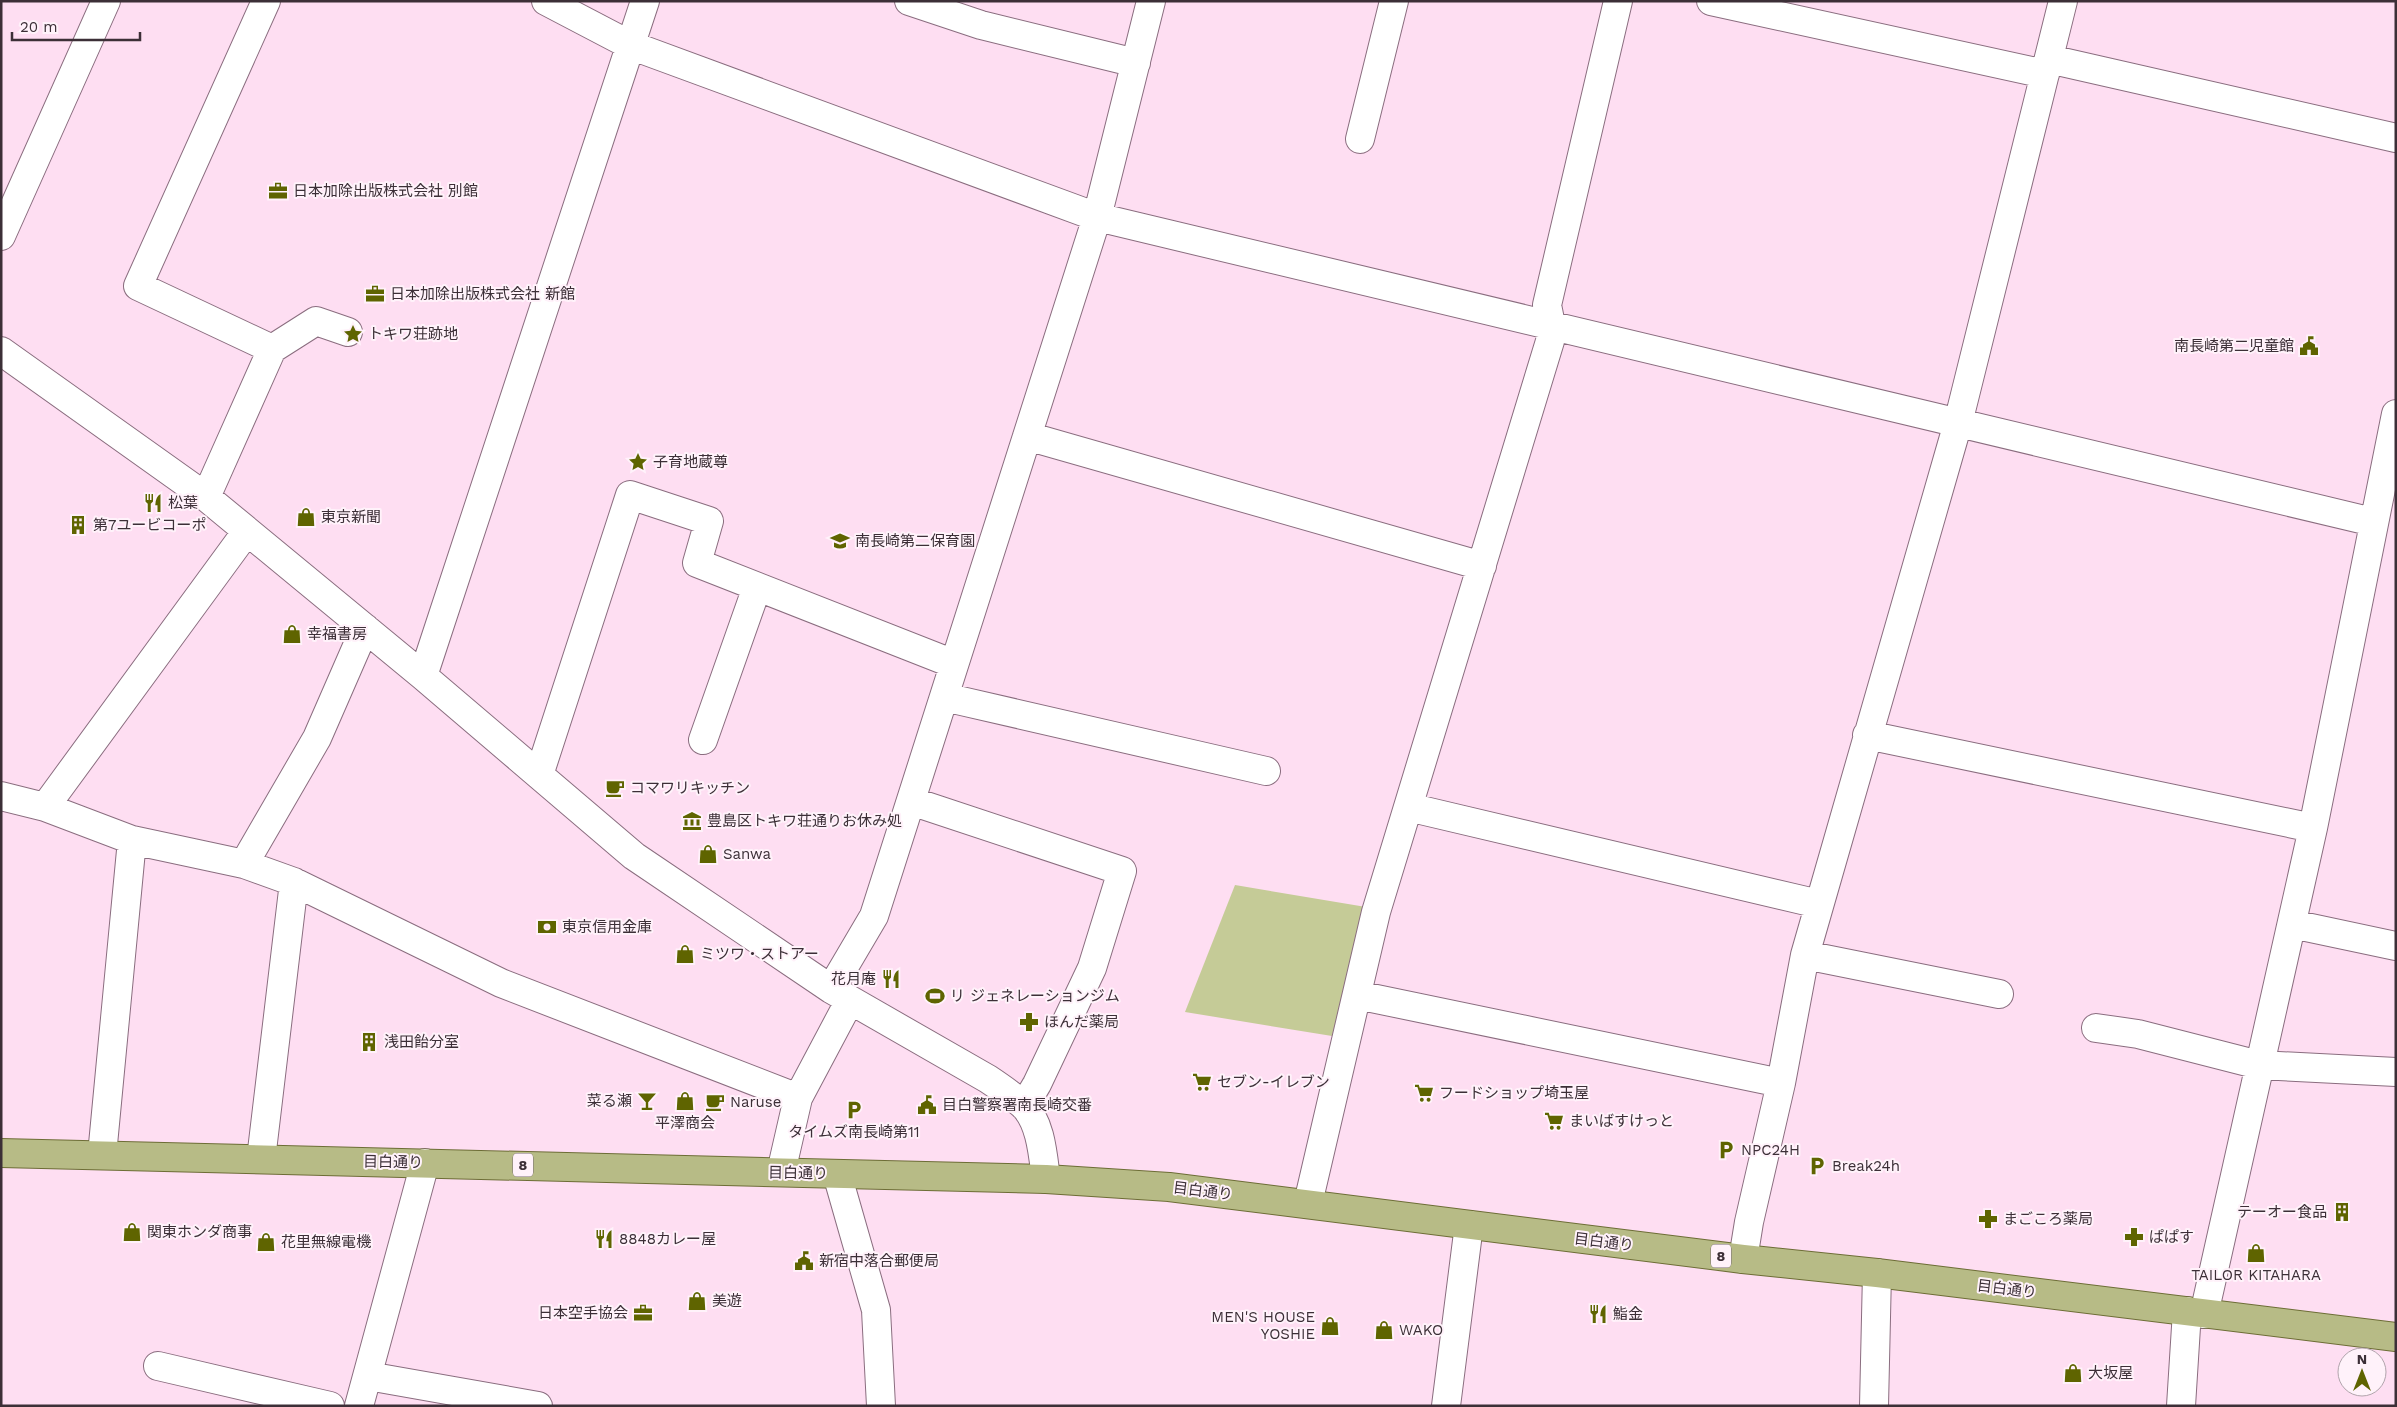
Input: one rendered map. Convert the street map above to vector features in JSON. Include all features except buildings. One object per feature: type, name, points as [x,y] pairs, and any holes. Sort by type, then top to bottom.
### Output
[{"type":"main road","name":"目白通り","points":[[1,1153],[426,1162],[1046,1179],[1169,1186],[1743,1259],[1877,1273],[2396,1337]]},
{"type":"street","points":[[1,236],[106,1]]},
{"type":"street","points":[[266,1],[138,286],[272,348]]},
{"type":"street","points":[[546,1],[630,46],[1097,217],[2373,522]]},
{"type":"street","points":[[423,676],[645,1]]},
{"type":"street","points":[[909,1],[981,25],[1136,63]]},
{"type":"street","points":[[781,1172],[798,1098],[874,916],[1097,217],[1151,1]]},
{"type":"street","points":[[1360,139],[1394,1]]},
{"type":"street","points":[[1308,1204],[1376,912],[1550,342],[1551,325],[1547,305],[1618,1]]},
{"type":"street","points":[[1711,1],[2047,66],[2396,138]]},
{"type":"street","points":[[1743,1259],[1749,1222],[1781,1083],[1805,955],[1958,422],[2063,1]]},
{"type":"street","points":[[206,497],[272,348],[316,321],[348,332]]},
{"type":"street","points":[[1,351],[206,497],[423,676],[634,856],[840,994],[988,1079],[1024,1106],[1035,1126],[1042,1148],[1046,1179]]},
{"type":"street","points":[[2181,1406],[2196,1313],[2259,1065],[2313,828],[2396,414]]},
{"type":"street","points":[[1027,436],[1482,566]]},
{"type":"street","points":[[539,775],[630,495],[709,521],[697,563],[954,664]]},
{"type":"street","points":[[45,807],[247,531]]},
{"type":"street","points":[[702,740],[756,587]]},
{"type":"street","points":[[244,864],[317,738],[365,628]]},
{"type":"street","points":[[944,697],[1266,771]]},
{"type":"street","points":[[1868,735],[2313,828]]},
{"type":"street","points":[[1,796],[45,807],[132,840],[244,864],[294,882],[501,983],[798,1098]]},
{"type":"street","points":[[910,801],[1122,872],[1092,968],[1037,1084],[1024,1106]]},
{"type":"street","points":[[1408,807],[1819,904]]},
{"type":"street","points":[[102,1155],[132,840]]},
{"type":"street","points":[[260,1159],[294,882]]},
{"type":"street","points":[[2292,924],[2396,946]]},
{"type":"street","points":[[1805,955],[1999,994]]},
{"type":"street","points":[[1356,995],[1781,1083]]},
{"type":"street","points":[[2096,1028],[2138,1034],[2259,1065],[2396,1072]]},
{"type":"street","points":[[359,1406],[426,1162]]},
{"type":"street","points":[[837,1174],[876,1310],[881,1406]]},
{"type":"street","points":[[1446,1406],[1469,1225]]},
{"type":"street","points":[[1874,1406],[1877,1273]]},
{"type":"street","points":[[158,1366],[330,1406]]},
{"type":"street","points":[[368,1376],[530,1405]]},
{"type":"green space","points":[[1235,885],[1366,907],[1332,1036],[1185,1012]]},
{"type":"place","name":"日本加除出版株式会社 別館","points":[[278,191]]},
{"type":"place","name":"日本加除出版株式会社 新館","points":[[375,294]]},
{"type":"place","name":"トキワ荘跡地","points":[[353,334]]},
{"type":"place","name":"南長崎第二児童館","points":[[2309,346]]},
{"type":"place","name":"子育地蔵尊","points":[[638,462]]},
{"type":"place","name":"松葉","points":[[153,503]]},
{"type":"place","name":"東京新聞","points":[[306,517]]},
{"type":"place","name":"第7ユービコーポ","points":[[78,525]]},
{"type":"place","name":"南長崎第二保育園","points":[[840,541]]},
{"type":"place","name":"幸福書房","points":[[292,634]]},
{"type":"place","name":"コマワリキッチン","points":[[615,788]]},
{"type":"place","name":"豊島区トキワ荘通りお休み処","points":[[692,821]]},
{"type":"place","name":"Sanwa","points":[[708,854]]},
{"type":"place","name":"東京信用金庫","points":[[547,927]]},
{"type":"place","name":"ミツワ・ストアー","points":[[685,954]]},
{"type":"place","name":"花月庵","points":[[891,979]]},
{"type":"place","name":"リ ジェネレーションジム","points":[[935,996]]},
{"type":"place","name":"ほんだ薬局","points":[[1029,1022]]},
{"type":"place","name":"浅田飴分室","points":[[369,1042]]},
{"type":"place","name":"セブン-イレブン","points":[[1202,1082]]},
{"type":"place","name":"フードショップ埼玉屋","points":[[1424,1093]]},
{"type":"place","name":"菜る瀬","points":[[647,1101]]},
{"type":"place","name":"平澤商会","points":[[685,1101]]},
{"type":"place","name":"Naruse","points":[[715,1102]]},
{"type":"place","name":"目白警察署南長崎交番","points":[[927,1105]]},
{"type":"place","name":"タイムズ南長崎第11","points":[[854,1110]]},
{"type":"place","name":"まいばすけっと","points":[[1554,1121]]},
{"type":"place","name":"NPC24H","points":[[1726,1150]]},
{"type":"place","name":"Break24h","points":[[1817,1166]]},
{"type":"place","name":"テーオー食品","points":[[2342,1212]]},
{"type":"place","name":"まごころ薬局","points":[[1988,1219]]},
{"type":"place","name":"関東ホンダ商事","points":[[132,1232]]},
{"type":"place","name":"ぱぱす","points":[[2134,1237]]},
{"type":"place","name":"8848カレー屋","points":[[604,1239]]},
{"type":"place","name":"花里無線電機","points":[[266,1242]]},
{"type":"place","name":"TAILOR KITAHARA","points":[[2256,1253]]},
{"type":"place","name":"新宿中落合郵便局","points":[[804,1261]]},
{"type":"place","name":"美遊","points":[[697,1301]]},
{"type":"place","name":"日本空手協会","points":[[643,1313]]},
{"type":"place","name":"鮨金","points":[[1598,1314]]},
{"type":"place","name":"MEN'S HOUSE YOSHIE","points":[[1330,1326]]},
{"type":"place","name":"WAKO","points":[[1384,1330]]},
{"type":"place","name":"大坂屋","points":[[2073,1373]]}]
